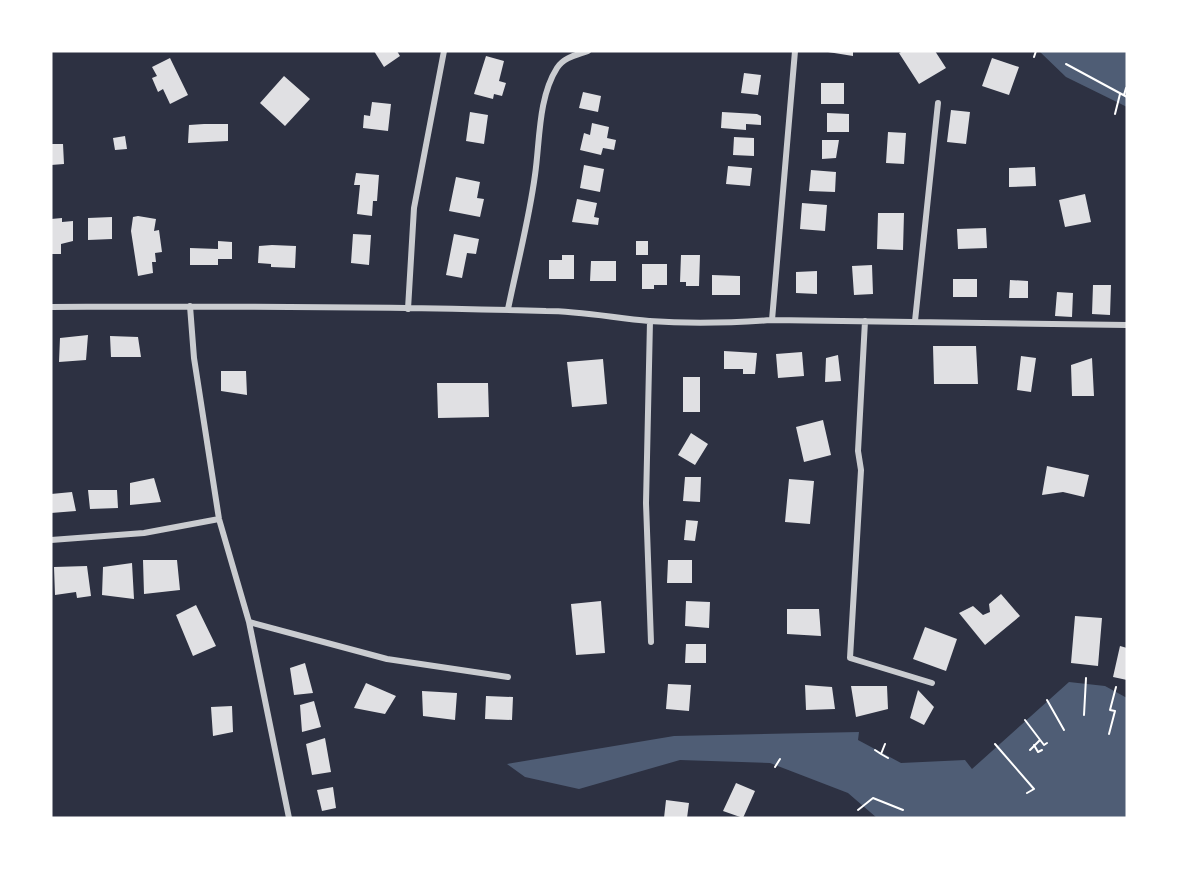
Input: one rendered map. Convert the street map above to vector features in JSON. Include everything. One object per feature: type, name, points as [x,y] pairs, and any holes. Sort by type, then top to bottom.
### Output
[{"type":"street","points":[[408,309],[414,208],[444,51]]},
{"type":"street","points":[[508,309],[536,175],[538,141],[548,91],[556,69],[563,60],[588,51]]},
{"type":"street","points":[[772,320],[795,51]]},
{"type":"street","points":[[915,321],[938,103]]},
{"type":"street","points":[[190,306],[194,358],[219,519],[249,622],[289,818]]},
{"type":"street","points":[[51,307],[508,309],[589,313],[650,321],[722,323],[772,320],[1127,325]]},
{"type":"street","points":[[650,321],[646,502],[651,642]]},
{"type":"street","points":[[865,321],[858,451],[861,470],[850,658],[932,682]]},
{"type":"street","points":[[51,540],[144,533],[219,519]]},
{"type":"street","points":[[249,622],[387,659],[508,677]]},
{"type":"path","points":[[1034,57],[1036,51]]},
{"type":"path","points":[[1070,67],[1073,62]]},
{"type":"path","points":[[1066,64],[1123,95]]},
{"type":"path","points":[[1079,71],[1082,66]]},
{"type":"path","points":[[1094,80],[1097,73]]},
{"type":"path","points":[[1108,87],[1112,82]]},
{"type":"path","points":[[1115,114],[1126,88]]},
{"type":"path","points":[[1084,715],[1086,678]]},
{"type":"path","points":[[1109,734],[1114,711],[1110,710],[1116,687]]},
{"type":"path","points":[[1047,700],[1064,730]]},
{"type":"path","points":[[1025,720],[1044,745],[1047,743]]},
{"type":"path","points":[[1030,750],[1040,740]]},
{"type":"path","points":[[881,754],[885,744]]},
{"type":"path","points":[[995,744],[1034,789],[1027,793]]},
{"type":"path","points":[[1034,745],[1038,752],[1041,750]]},
{"type":"path","points":[[875,750],[888,758]]},
{"type":"path","points":[[776,767],[780,759]]},
{"type":"path","points":[[858,810],[873,798],[903,810]]},
{"type":"water","points":[[1039,51],[1127,51],[1127,107],[1066,77]]},
{"type":"water","points":[[1069,682],[1105,686],[1127,698],[1127,818],[877,818],[848,793],[770,763],[680,760],[579,789],[525,777],[507,764],[674,736],[859,732],[858,740],[901,763],[965,760],[972,769]]},
{"type":"building","points":[[374,51],[397,51],[400,56],[384,67]]},
{"type":"building","points":[[853,51],[853,56],[828,52]]},
{"type":"building","points":[[935,51],[946,68],[919,84],[899,53]]},
{"type":"building","points":[[486,56],[504,61],[499,81],[506,83],[502,96],[494,94],[493,99],[474,94]]},
{"type":"building","points":[[170,58],[188,95],[170,104],[163,89],[158,92],[152,78],[157,76],[152,67]]},
{"type":"building","points":[[992,58],[1019,67],[1009,95],[982,86]]},
{"type":"building","points":[[744,73],[761,75],[758,95],[741,93]]},
{"type":"building","points":[[284,76],[310,99],[285,126],[260,103]]},
{"type":"building","points":[[821,83],[844,83],[844,104],[821,104]]},
{"type":"building","points":[[583,92],[601,96],[598,112],[579,108]]},
{"type":"building","points":[[372,102],[391,104],[388,131],[363,128],[364,115],[370,116]]},
{"type":"building","points":[[951,110],[970,112],[966,144],[947,142]]},
{"type":"building","points":[[470,112],[488,115],[484,144],[466,141]]},
{"type":"building","points":[[722,112],[757,114],[761,116],[761,125],[746,124],[746,130],[721,128]]},
{"type":"building","points":[[827,113],[849,114],[849,132],[827,132]]},
{"type":"building","points":[[592,123],[609,127],[607,138],[616,140],[614,150],[603,148],[601,155],[580,150],[584,133],[590,135]]},
{"type":"building","points":[[228,124],[228,141],[188,143],[189,125]]},
{"type":"building","points":[[888,132],[906,133],[904,164],[886,163]]},
{"type":"building","points":[[125,136],[127,149],[115,150],[113,138]]},
{"type":"building","points":[[734,137],[754,138],[754,156],[733,155]]},
{"type":"building","points":[[822,140],[839,140],[836,158],[822,159]]},
{"type":"building","points":[[51,144],[63,144],[64,164],[51,165]]},
{"type":"building","points":[[584,165],[604,169],[600,192],[580,188]]},
{"type":"building","points":[[728,166],[752,168],[750,186],[726,184]]},
{"type":"building","points":[[1035,167],[1036,186],[1009,187],[1009,168]]},
{"type":"building","points":[[811,170],[836,172],[835,192],[809,191]]},
{"type":"building","points":[[356,173],[379,175],[377,201],[373,201],[372,216],[357,214],[360,185],[354,185]]},
{"type":"building","points":[[456,177],[480,182],[477,198],[484,199],[480,217],[449,211]]},
{"type":"building","points":[[1085,194],[1091,222],[1065,227],[1059,200]]},
{"type":"building","points":[[577,199],[597,203],[594,217],[599,218],[598,225],[572,222]]},
{"type":"building","points":[[802,203],[827,205],[825,231],[800,229]]},
{"type":"building","points":[[878,213],[904,213],[903,250],[877,249]]},
{"type":"building","points":[[112,217],[112,239],[88,240],[88,218]]},
{"type":"building","points":[[133,217],[156,219],[154,231],[159,230],[162,252],[155,253],[156,262],[152,262],[153,273],[138,276],[131,231]]},
{"type":"building","points":[[62,218],[62,222],[73,221],[73,241],[61,244],[61,254],[51,254],[51,219]]},
{"type":"building","points":[[986,228],[987,248],[958,249],[957,229]]},
{"type":"building","points":[[353,234],[371,235],[369,265],[351,263]]},
{"type":"building","points":[[454,234],[479,239],[476,254],[467,253],[462,278],[446,275]]},
{"type":"building","points":[[218,241],[232,242],[232,259],[218,259],[218,265],[190,265],[190,248],[218,249]]},
{"type":"building","points":[[636,241],[648,241],[648,255],[636,255]]},
{"type":"building","points":[[259,246],[296,246],[295,268],[271,267],[271,264],[258,263]]},
{"type":"building","points":[[562,255],[574,255],[574,279],[549,279],[549,260],[562,260]]},
{"type":"building","points":[[681,255],[700,255],[699,286],[686,286],[686,282],[680,282]]},
{"type":"building","points":[[591,261],[616,261],[616,281],[590,281]]},
{"type":"building","points":[[642,264],[667,264],[667,285],[654,285],[654,289],[642,289]]},
{"type":"building","points":[[872,265],[873,294],[854,295],[852,266]]},
{"type":"building","points":[[817,271],[817,294],[796,293],[796,272]]},
{"type":"building","points":[[712,275],[740,276],[740,295],[712,295]]},
{"type":"building","points":[[953,279],[977,279],[977,297],[953,297]]},
{"type":"building","points":[[1010,280],[1028,281],[1028,298],[1009,298]]},
{"type":"building","points":[[1093,285],[1111,285],[1110,315],[1092,314]]},
{"type":"building","points":[[1057,292],[1073,293],[1072,317],[1055,316]]},
{"type":"building","points":[[88,335],[86,360],[59,362],[60,338]]},
{"type":"building","points":[[110,336],[138,337],[141,357],[111,357]]},
{"type":"building","points":[[933,346],[976,346],[978,384],[934,384]]},
{"type":"building","points":[[724,351],[757,353],[755,374],[743,374],[743,369],[724,369]]},
{"type":"building","points":[[802,352],[804,376],[778,378],[776,354]]},
{"type":"building","points":[[838,355],[841,381],[825,382],[826,358]]},
{"type":"building","points":[[1021,356],[1036,358],[1031,392],[1017,390]]},
{"type":"building","points":[[1092,358],[1094,396],[1072,396],[1071,365]]},
{"type":"building","points":[[603,359],[607,404],[572,407],[567,362]]},
{"type":"building","points":[[221,371],[246,371],[247,395],[221,391]]},
{"type":"building","points":[[683,377],[700,377],[700,412],[683,412]]},
{"type":"building","points":[[437,383],[488,383],[489,417],[438,418]]},
{"type":"building","points":[[823,420],[831,455],[804,462],[796,427]]},
{"type":"building","points":[[691,433],[708,444],[695,465],[678,455]]},
{"type":"building","points":[[1047,466],[1089,475],[1084,497],[1063,492],[1042,495]]},
{"type":"building","points":[[685,477],[701,477],[700,502],[683,501]]},
{"type":"building","points":[[154,478],[161,502],[130,505],[130,483]]},
{"type":"building","points":[[789,479],[814,481],[810,524],[785,522]]},
{"type":"building","points":[[88,490],[117,490],[118,508],[90,509]]},
{"type":"building","points":[[72,492],[76,511],[51,513],[51,494]]},
{"type":"building","points":[[686,520],[698,521],[695,541],[684,540]]},
{"type":"building","points":[[143,560],[177,560],[180,590],[144,594]]},
{"type":"building","points":[[668,560],[692,560],[692,583],[667,583]]},
{"type":"building","points":[[132,563],[134,599],[102,595],[103,567]]},
{"type":"building","points":[[87,566],[91,596],[77,598],[76,592],[55,595],[54,567]]},
{"type":"building","points":[[1001,594],[1020,616],[985,645],[959,613],[973,606],[983,615],[990,612],[989,604]]},
{"type":"building","points":[[601,601],[605,653],[576,655],[571,604]]},
{"type":"building","points":[[686,601],[710,602],[709,628],[685,626]]},
{"type":"building","points":[[196,605],[216,646],[193,656],[176,615]]},
{"type":"building","points":[[787,609],[819,609],[821,636],[787,634]]},
{"type":"building","points":[[1075,616],[1102,618],[1098,666],[1071,663]]},
{"type":"building","points":[[925,627],[957,639],[946,671],[913,659]]},
{"type":"building","points":[[686,644],[706,644],[706,663],[685,663]]},
{"type":"building","points":[[1120,646],[1127,648],[1127,680],[1113,677]]},
{"type":"building","points":[[305,663],[313,693],[294,695],[290,668]]},
{"type":"building","points":[[366,683],[396,696],[385,714],[354,708]]},
{"type":"building","points":[[668,684],[691,685],[689,711],[666,709]]},
{"type":"building","points":[[805,685],[832,687],[835,709],[806,710]]},
{"type":"building","points":[[851,686],[887,686],[888,709],[856,717]]},
{"type":"building","points":[[918,690],[934,707],[924,725],[910,718]]},
{"type":"building","points":[[422,691],[457,693],[455,720],[423,716]]},
{"type":"building","points":[[486,696],[513,697],[512,720],[485,719]]},
{"type":"building","points":[[314,701],[321,727],[302,732],[300,705]]},
{"type":"building","points":[[232,706],[233,732],[213,736],[211,707]]},
{"type":"building","points":[[325,738],[331,772],[312,775],[306,744]]},
{"type":"building","points":[[736,783],[755,791],[743,818],[723,811]]},
{"type":"building","points":[[333,787],[336,808],[322,811],[317,790]]},
{"type":"building","points":[[666,800],[689,803],[687,818],[664,818]]}]
